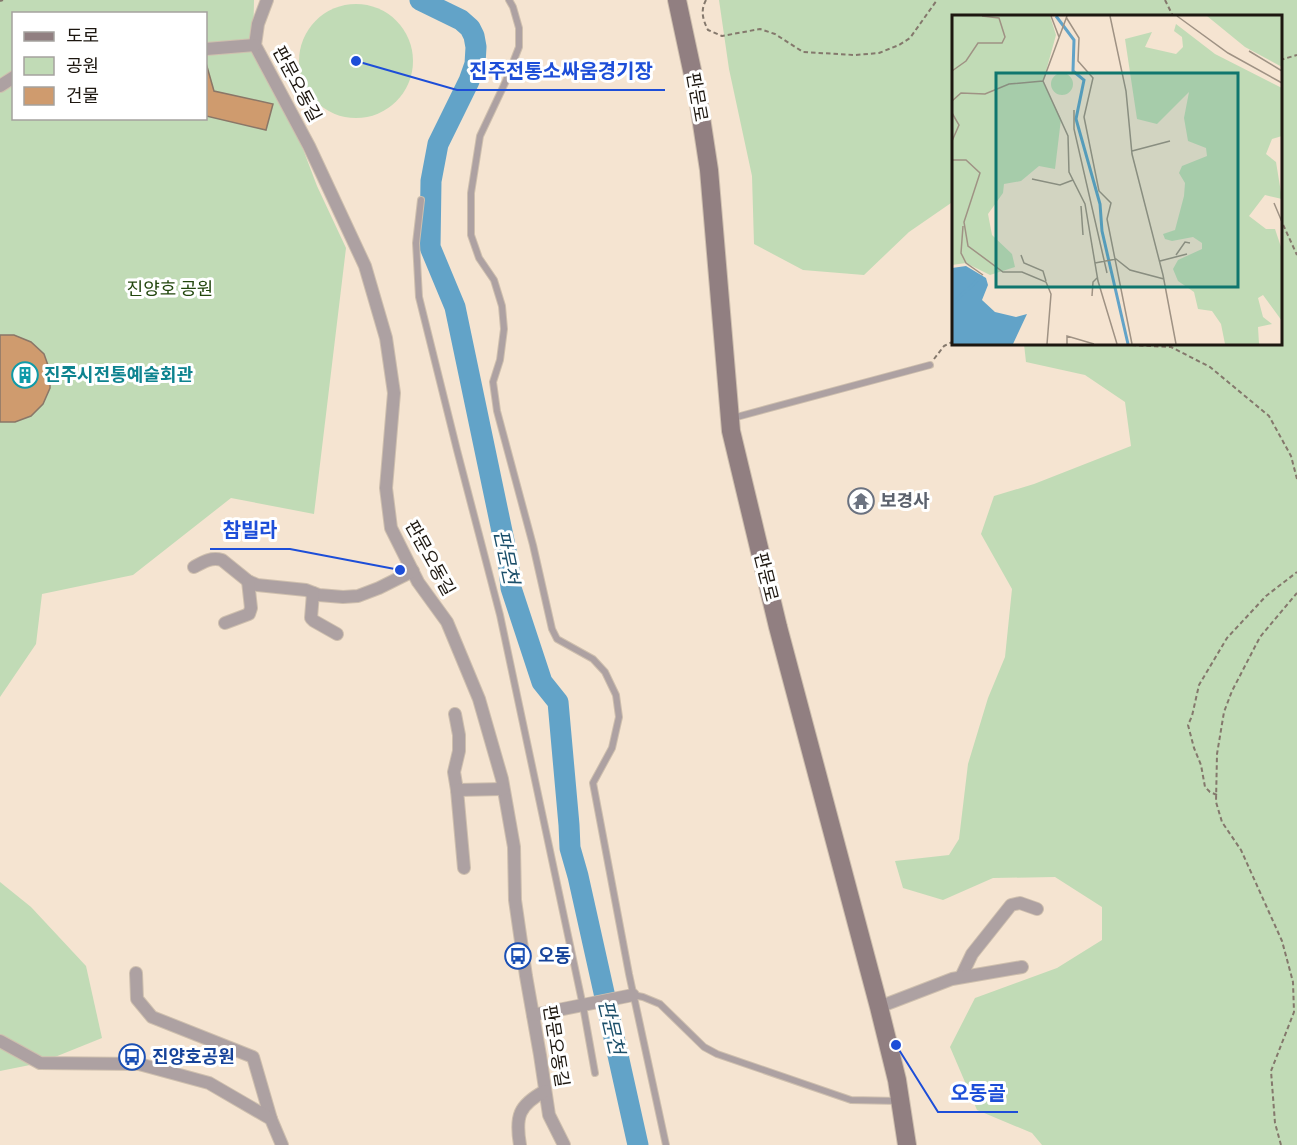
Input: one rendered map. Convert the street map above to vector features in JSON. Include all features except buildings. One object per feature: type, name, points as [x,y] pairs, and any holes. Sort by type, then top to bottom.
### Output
[{"type":"street","name":"판문오동길","points":[[267,0],[258,24],[255,45],[309,146],[365,266],[386,338],[394,393],[386,488],[391,528],[418,582],[447,622],[480,699],[503,789],[514,847],[515,900],[549,1115],[564,1145]]},
{"type":"street","name":"판문로","points":[[677,0],[698,98],[708,170],[731,431],[778,627],[897,1080],[907,1145]]},
{"type":"street","points":[[207,49],[255,45]]},
{"type":"street","points":[[194,567],[207,559],[217,558],[257,585],[306,590],[318,595],[343,597],[358,596],[413,571]]},
{"type":"street","points":[[225,623],[249,614],[251,608],[248,581]]},
{"type":"street","points":[[313,593],[311,618],[337,634]]},
{"type":"street","points":[[455,714],[459,751],[454,772],[464,868]]},
{"type":"street","points":[[457,789],[503,789]]},
{"type":"street","points":[[962,977],[972,954],[1011,905],[1020,903],[1037,909]]},
{"type":"street","points":[[879,1007],[951,979],[1022,967]]},
{"type":"street","points":[[136,973],[137,999],[152,1017],[253,1057],[271,1119],[282,1145]]},
{"type":"street","points":[[533,1015],[633,995]]},
{"type":"street","points":[[0,1041],[40,1063],[139,1064],[209,1083],[271,1119]]},
{"type":"street","points":[[520,1145],[518,1120],[522,1109],[533,1098],[545,1091]]},
{"type":"lane","points":[[509,0],[519,28],[519,47],[480,136],[471,193],[471,236],[479,258],[494,280],[502,306],[504,329],[502,350],[493,382],[552,629],[557,639],[592,659],[605,672],[616,695],[619,717],[612,748],[593,783],[633,995],[666,1145]]},
{"type":"lane","points":[[421,200],[416,243],[419,297],[500,615],[596,1072]]},
{"type":"lane","points":[[730,419],[930,365]]},
{"type":"lane","points":[[633,995],[660,1004],[704,1047],[717,1054],[851,1100],[900,1101]]},
{"type":"path","points":[[706,0],[703,4],[702,18],[708,30],[722,36],[760,29],[775,34],[803,52],[855,56],[879,52],[899,45],[910,38],[937,0]]},
{"type":"path","points":[[1165,0],[1172,15]]},
{"type":"path","points":[[1282,60],[1297,55]]},
{"type":"path","points":[[1282,220],[1297,255]]},
{"type":"path","points":[[930,365],[944,345],[952,342]]},
{"type":"path","points":[[1130,345],[1171,347],[1210,367],[1269,416],[1291,456],[1297,479]]},
{"type":"path","points":[[1216,795],[1205,787],[1201,765],[1188,725],[1199,685],[1227,638],[1266,596],[1297,572]]},
{"type":"path","points":[[1281,1145],[1275,1123],[1271,1071],[1294,1012],[1293,982],[1282,941],[1241,850],[1222,822],[1216,802],[1217,754],[1224,712],[1232,691],[1260,637],[1297,593]]},
{"type":"path","points":[[1294,1012],[1297,1015]]},
{"type":"green space","name":"진양호 공원","points":[[0,0],[254,0],[253,48],[295,128],[317,186],[346,248],[314,514],[231,498],[133,575],[42,594],[36,644],[0,697]]},
{"type":"green space","points":[[719,0],[1297,0],[1297,1145],[1042,1145],[1032,1133],[977,1110],[950,1047],[975,998],[1057,968],[1102,940],[1102,907],[1055,877],[993,878],[943,900],[903,888],[895,861],[949,855],[959,839],[968,764],[988,698],[1005,657],[1012,589],[981,534],[994,496],[1034,484],[1131,446],[1125,402],[1085,375],[1026,362],[1024,345],[1282,345],[1282,15],[952,15],[952,200],[909,232],[864,275],[803,270],[754,244],[752,176],[729,69]]},
{"type":"green space","points":[[356,4],[378,8],[396,21],[409,39],[413,61],[409,83],[396,101],[378,114],[356,118],[334,114],[316,101],[303,83],[299,61],[303,39],[316,21],[334,8]]},
{"type":"green space","points":[[0,882],[31,907],[86,966],[102,1038],[40,1063],[0,1071]]},
{"type":"waterway","name":"판문천","points":[[420,0],[461,20],[470,28],[474,36],[475,64],[438,144],[431,181],[430,247],[455,307],[508,560],[511,588],[542,682],[558,702],[570,848],[638,1145]]},
{"type":"place","name":"진주전통소싸움경기장","points":[[356,61]]},
{"type":"place","name":"진주시전통예술회관","points":[[25,375]]},
{"type":"place","name":"보경사","points":[[861,501]]},
{"type":"place","name":"참빌라","points":[[400,570]]},
{"type":"place","name":"오동","points":[[518,956]]},
{"type":"place","name":"오동골","points":[[896,1045]]},
{"type":"place","name":"진양호공원","points":[[132,1057]]}]
